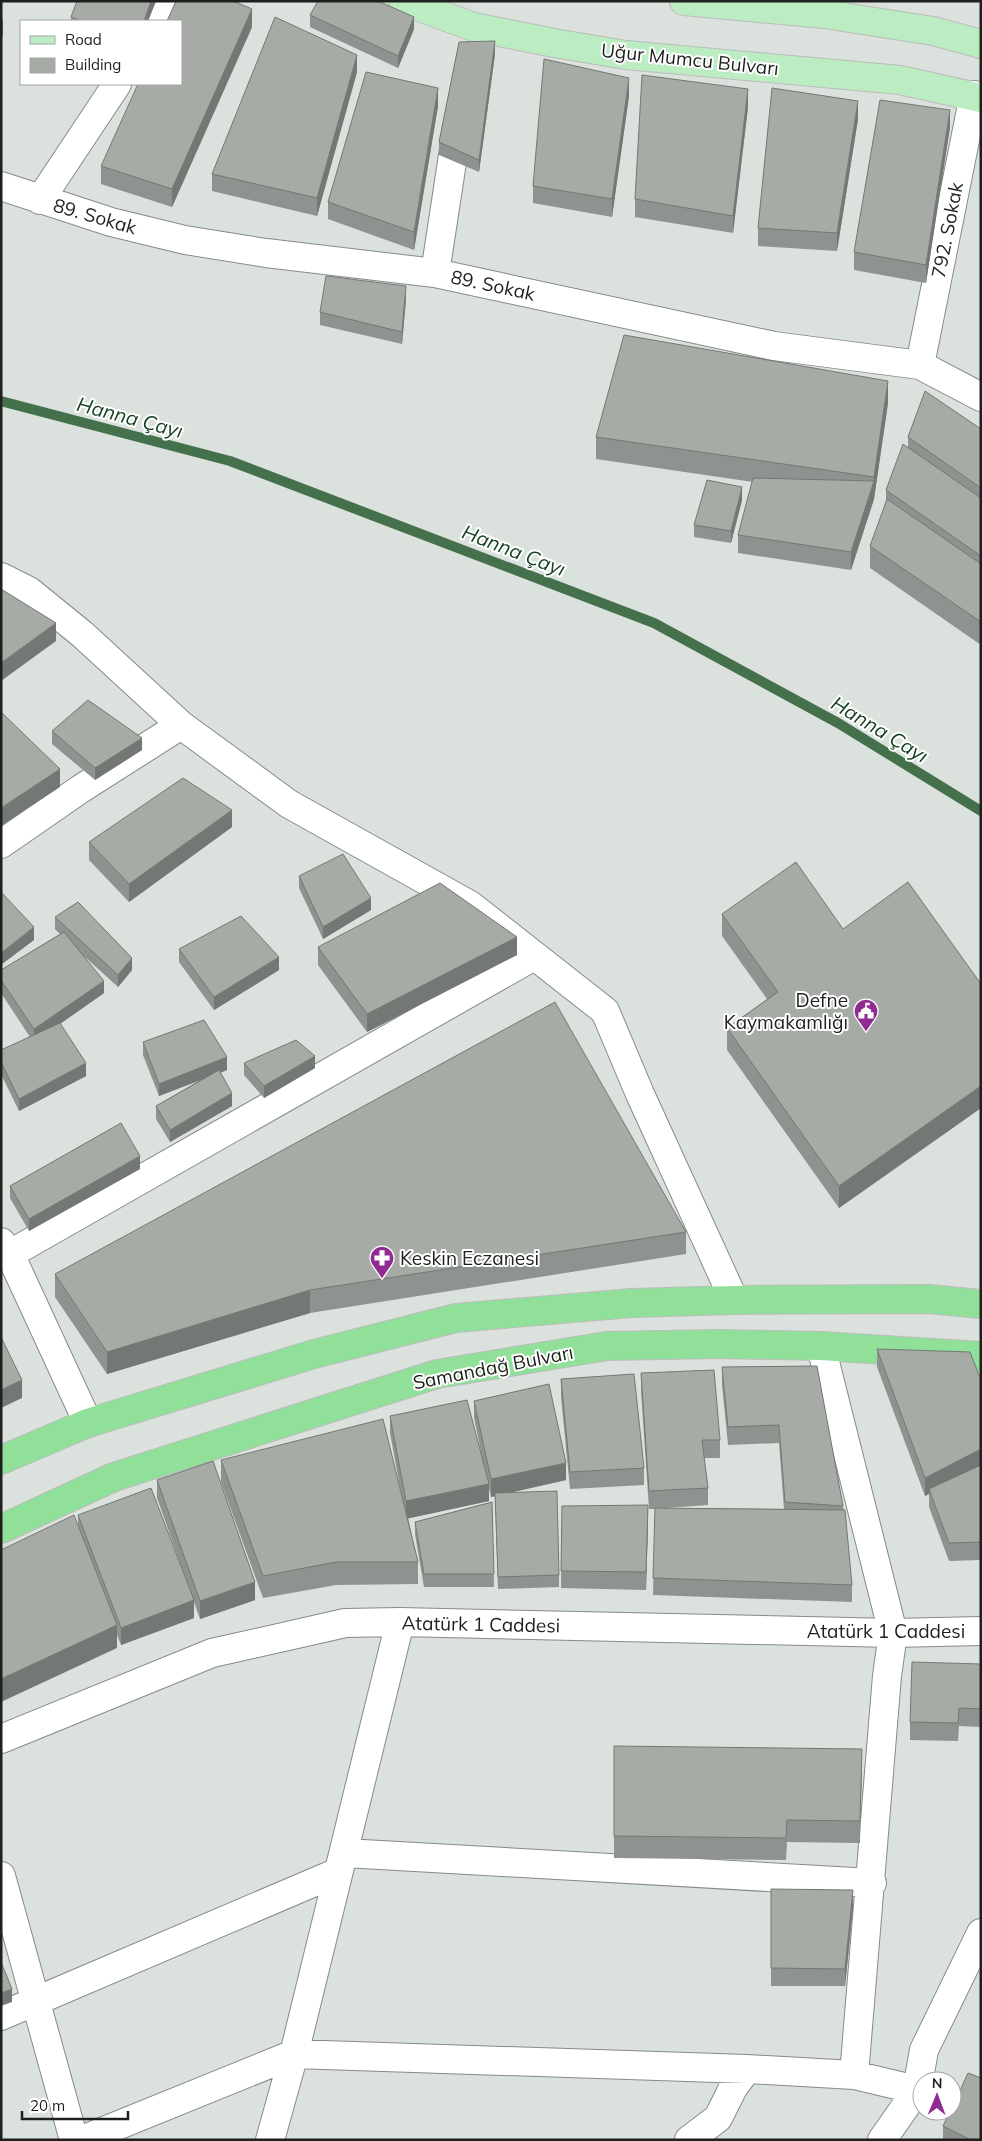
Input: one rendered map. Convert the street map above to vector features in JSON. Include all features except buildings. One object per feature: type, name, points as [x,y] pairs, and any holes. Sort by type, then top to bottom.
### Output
[{"type":"highway","points":[[1,1460],[88,1423],[314,1354],[456,1318],[632,1303],[734,1300],[928,1299],[981,1304]]},
{"type":"highway","name":"Samandağ Bulvarı","points":[[1,1528],[114,1477],[437,1374],[607,1346],[718,1344],[821,1346],[981,1356]]},
{"type":"main road","name":"Uğur Mumcu Bulvarı","points":[[403,1],[472,37],[626,55],[900,80],[978,97]]},
{"type":"main road","points":[[684,1],[824,14],[932,31],[981,44]]},
{"type":"street","points":[[159,20],[171,1]]},
{"type":"street","points":[[40,200],[116,85]]},
{"type":"street","points":[[434,273],[463,96]]},
{"type":"street","name":"792. Sokak","points":[[920,365],[978,97]]},
{"type":"street","name":"89. Sokak","points":[[1,186],[111,222],[185,240],[266,253],[434,273],[774,346],[920,365],[981,397]]},
{"type":"street","points":[[1,577],[29,591],[67,621],[181,725],[289,804],[470,905],[605,1011],[640,1094],[734,1300]]},
{"type":"street","points":[[1,844],[82,788],[181,725]]},
{"type":"street","points":[[88,1423],[6,1248],[534,956]]},
{"type":"street","points":[[821,1346],[893,1633],[887,1676],[872,1883],[854,2075]]},
{"type":"street","points":[[270,2140],[294,2054],[400,1622]]},
{"type":"street","name":"Atatürk 1 Caddesi","points":[[1,1740],[212,1653],[345,1624],[400,1622],[893,1633],[981,1631]]},
{"type":"street","points":[[1,2016],[37,2002],[341,1863],[872,1883]]},
{"type":"street","points":[[1,1876],[74,2140]]},
{"type":"street","points":[[920,2071],[924,2050],[981,1933]]},
{"type":"street","points":[[82,2140],[294,2054],[747,2069],[854,2075],[912,2089]]},
{"type":"street","points":[[689,2140],[718,2118],[733,2088],[747,2069]]},
{"type":"street","points":[[882,2140],[912,2097]]},
{"type":"waterway","name":"Hanna Çayı","points":[[1,401],[230,461],[654,623],[838,723],[981,811]]},
{"type":"place","name":"Defne Kaymakamlığı","points":[[866,1032]]},
{"type":"place","name":"Keskin Eczanesi","points":[[382,1279]]}]
